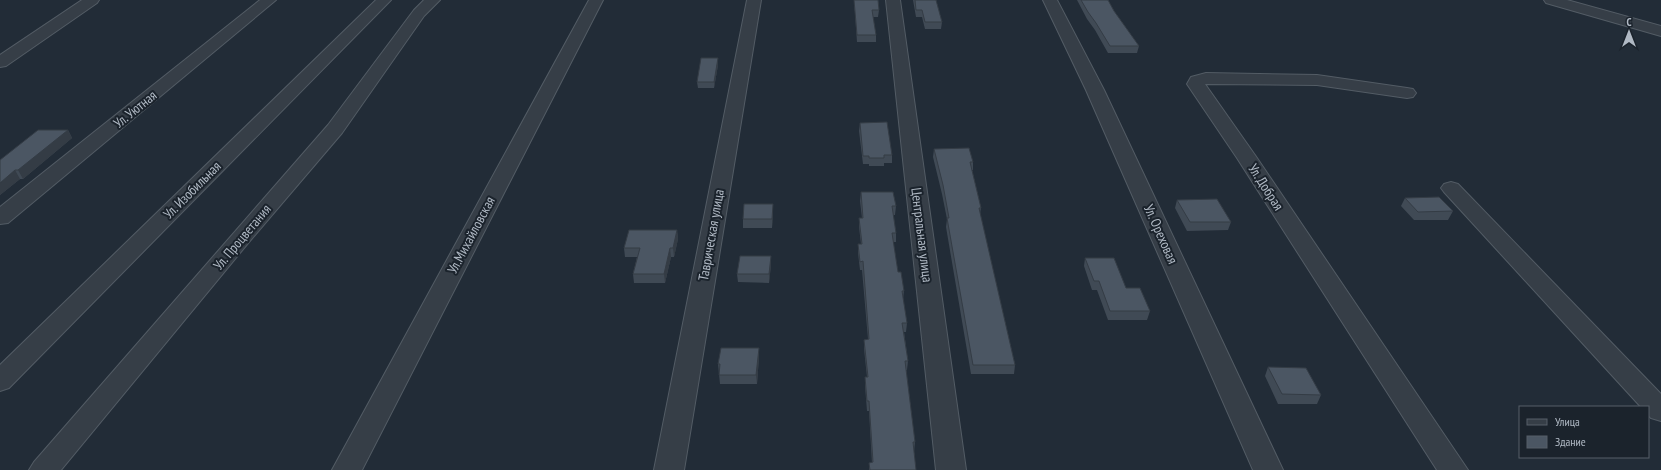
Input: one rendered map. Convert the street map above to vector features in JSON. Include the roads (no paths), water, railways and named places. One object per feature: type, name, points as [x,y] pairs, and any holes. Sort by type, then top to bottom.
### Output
[{"type":"street","points":[[0,62],[92,0]]},
{"type":"street","name":"Ул. Уютная","points":[[0,218],[269,0]]},
{"type":"street","name":"Ул. Изобильная","points":[[0,381],[384,0]]},
{"type":"street","name":"Ул. Процветания","points":[[44,470],[241,237],[335,129],[419,13],[433,0]]},
{"type":"street","name":"Ул.Михайловская","points":[[347,470],[596,0]]},
{"type":"street","name":"Таврическая улица","points":[[669,470],[754,0]]},
{"type":"street","name":"Центральная улица","points":[[893,0],[951,470]]},
{"type":"street","name":"Ул. Ореховая","points":[[1050,0],[1099,98],[1268,470]]},
{"type":"street","points":[[1550,0],[1661,31]]},
{"type":"street","name":"Ул. Добрая","points":[[1408,93],[1317,80],[1206,78],[1197,81],[1196,84],[1247,158],[1453,470]]},
{"type":"street","points":[[1451,188],[1661,411]]}]
